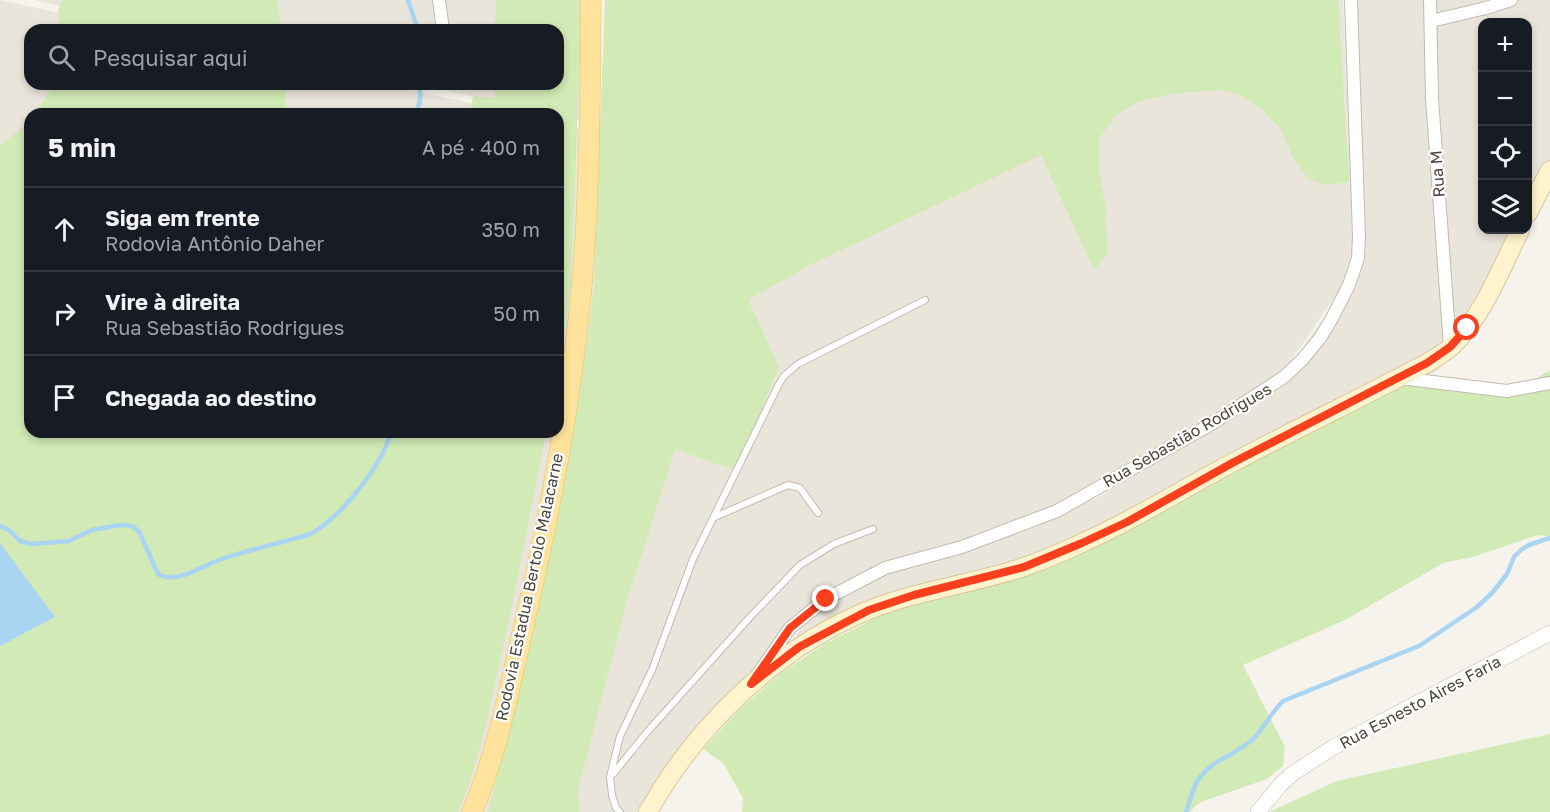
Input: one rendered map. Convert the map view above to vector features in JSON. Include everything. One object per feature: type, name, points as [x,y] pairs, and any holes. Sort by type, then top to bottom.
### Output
[{"type":"main road","name":"Rodovia Estadua Bertolo Malacarne","points":[[564,421],[583,264],[591,0]]},
{"type":"main road","points":[[1532,204],[1550,170]]},
{"type":"main road","points":[[648,812],[658,793],[717,718],[751,684],[799,647],[869,610],[914,595],[1024,567],[1082,543],[1152,509],[1234,462],[1427,363],[1450,347],[1467,328],[1496,281],[1518,234]]},
{"type":"main road","name":"Rodovia Estadua Bertolo Malacarne","points":[[472,812],[480,794],[504,710],[522,633],[561,438]]},
{"type":"street","points":[[439,0],[442,24]]},
{"type":"street","name":"Rua Sebastião Rodrigues","points":[[751,684],[790,628],[826,599],[885,568],[962,547],[1057,511],[1214,423],[1265,391],[1302,360],[1331,320],[1349,285],[1358,258],[1351,0]]},
{"type":"street","name":"Rua M","points":[[1430,0],[1432,98],[1450,347]]},
{"type":"street","points":[[1431,21],[1511,0]]},
{"type":"street","points":[[1399,378],[1507,390],[1550,383]]},
{"type":"street","name":"Rua Esnesto Aires Faria","points":[[1258,812],[1292,774],[1332,748],[1550,633]]},
{"type":"lane","points":[[620,812],[616,808],[610,777],[620,736],[652,670],[693,559],[784,376],[798,364],[925,300]]},
{"type":"lane","points":[[714,517],[788,485],[800,488],[818,513]]},
{"type":"lane","points":[[610,777],[648,731],[800,565],[834,544],[873,529]]},
{"type":"shaded area","points":[[0,0],[110,24],[24,24],[24,90],[411,90],[493,108],[24,108],[24,438],[564,438],[564,123],[579,127],[600,121],[611,0],[1343,0],[1354,269],[1279,378],[1097,494],[828,588],[770,666],[691,751],[655,812],[0,812]]},
{"type":"shaded area","points":[[34,0],[598,0],[584,121],[564,117],[564,108],[525,108],[443,90],[564,90],[564,24],[144,24]]},
{"type":"shaded area","points":[[1350,0],[1550,0],[1550,159],[1532,202],[1532,18],[1478,18],[1478,234],[1518,234],[1498,279],[1440,369],[999,592],[831,621],[773,666],[828,593],[1096,499],[1280,382],[1357,270]]},
{"type":"green space","points":[[63,0],[277,0],[280,24],[59,24],[58,10]]},
{"type":"green space","points":[[496,0],[582,0],[571,286],[564,331],[564,108],[471,108],[473,96],[495,98],[495,90],[564,90],[564,24],[495,24]]},
{"type":"green space","points":[[605,0],[1338,0],[1349,182],[1326,185],[1309,179],[1295,161],[1280,128],[1264,111],[1242,96],[1223,90],[1175,93],[1140,101],[1116,115],[1099,139],[1099,170],[1106,211],[1107,254],[1094,270],[1041,155],[810,265],[748,300],[779,367],[738,466],[732,469],[677,450],[674,452],[627,601],[578,789],[579,812],[488,812],[549,559],[587,341],[594,288]]},
{"type":"green space","points":[[50,90],[285,90],[285,108],[40,108]]},
{"type":"green space","points":[[24,127],[24,438],[545,438],[491,703],[477,758],[458,812],[0,812],[0,646],[55,617],[0,543],[0,145]]},
{"type":"green space","points":[[1550,370],[1550,537],[1538,535],[1473,557],[1443,563],[1347,619],[1243,665],[1285,747],[1283,766],[1267,779],[1204,801],[1190,812],[742,812],[743,798],[723,763],[703,749],[740,709],[781,673],[826,643],[874,619],[899,608],[1000,582],[1400,385],[1524,386]]},
{"type":"green space","points":[[1550,734],[1550,812],[1269,812],[1337,781]]},
{"type":"water","points":[[0,543],[55,617],[0,646]]},
{"type":"waterway","points":[[408,0],[416,24]]},
{"type":"waterway","points":[[417,108],[419,90]]},
{"type":"waterway","points":[[0,526],[9,530],[20,541],[31,544],[69,541],[92,530],[121,525],[131,526],[139,531],[158,574],[165,577],[180,576],[227,557],[312,533],[348,502],[370,474],[389,438]]},
{"type":"waterway","points":[[1186,812],[1200,777],[1212,766],[1248,744],[1283,701],[1419,646],[1477,607],[1493,592],[1507,574],[1514,557],[1521,550],[1550,538]]},
{"type":"route","points":[[826,599],[790,628],[751,684],[799,647],[869,610],[914,595],[1024,567],[1127,522],[1234,462],[1427,363],[1450,347],[1467,328]]}]
